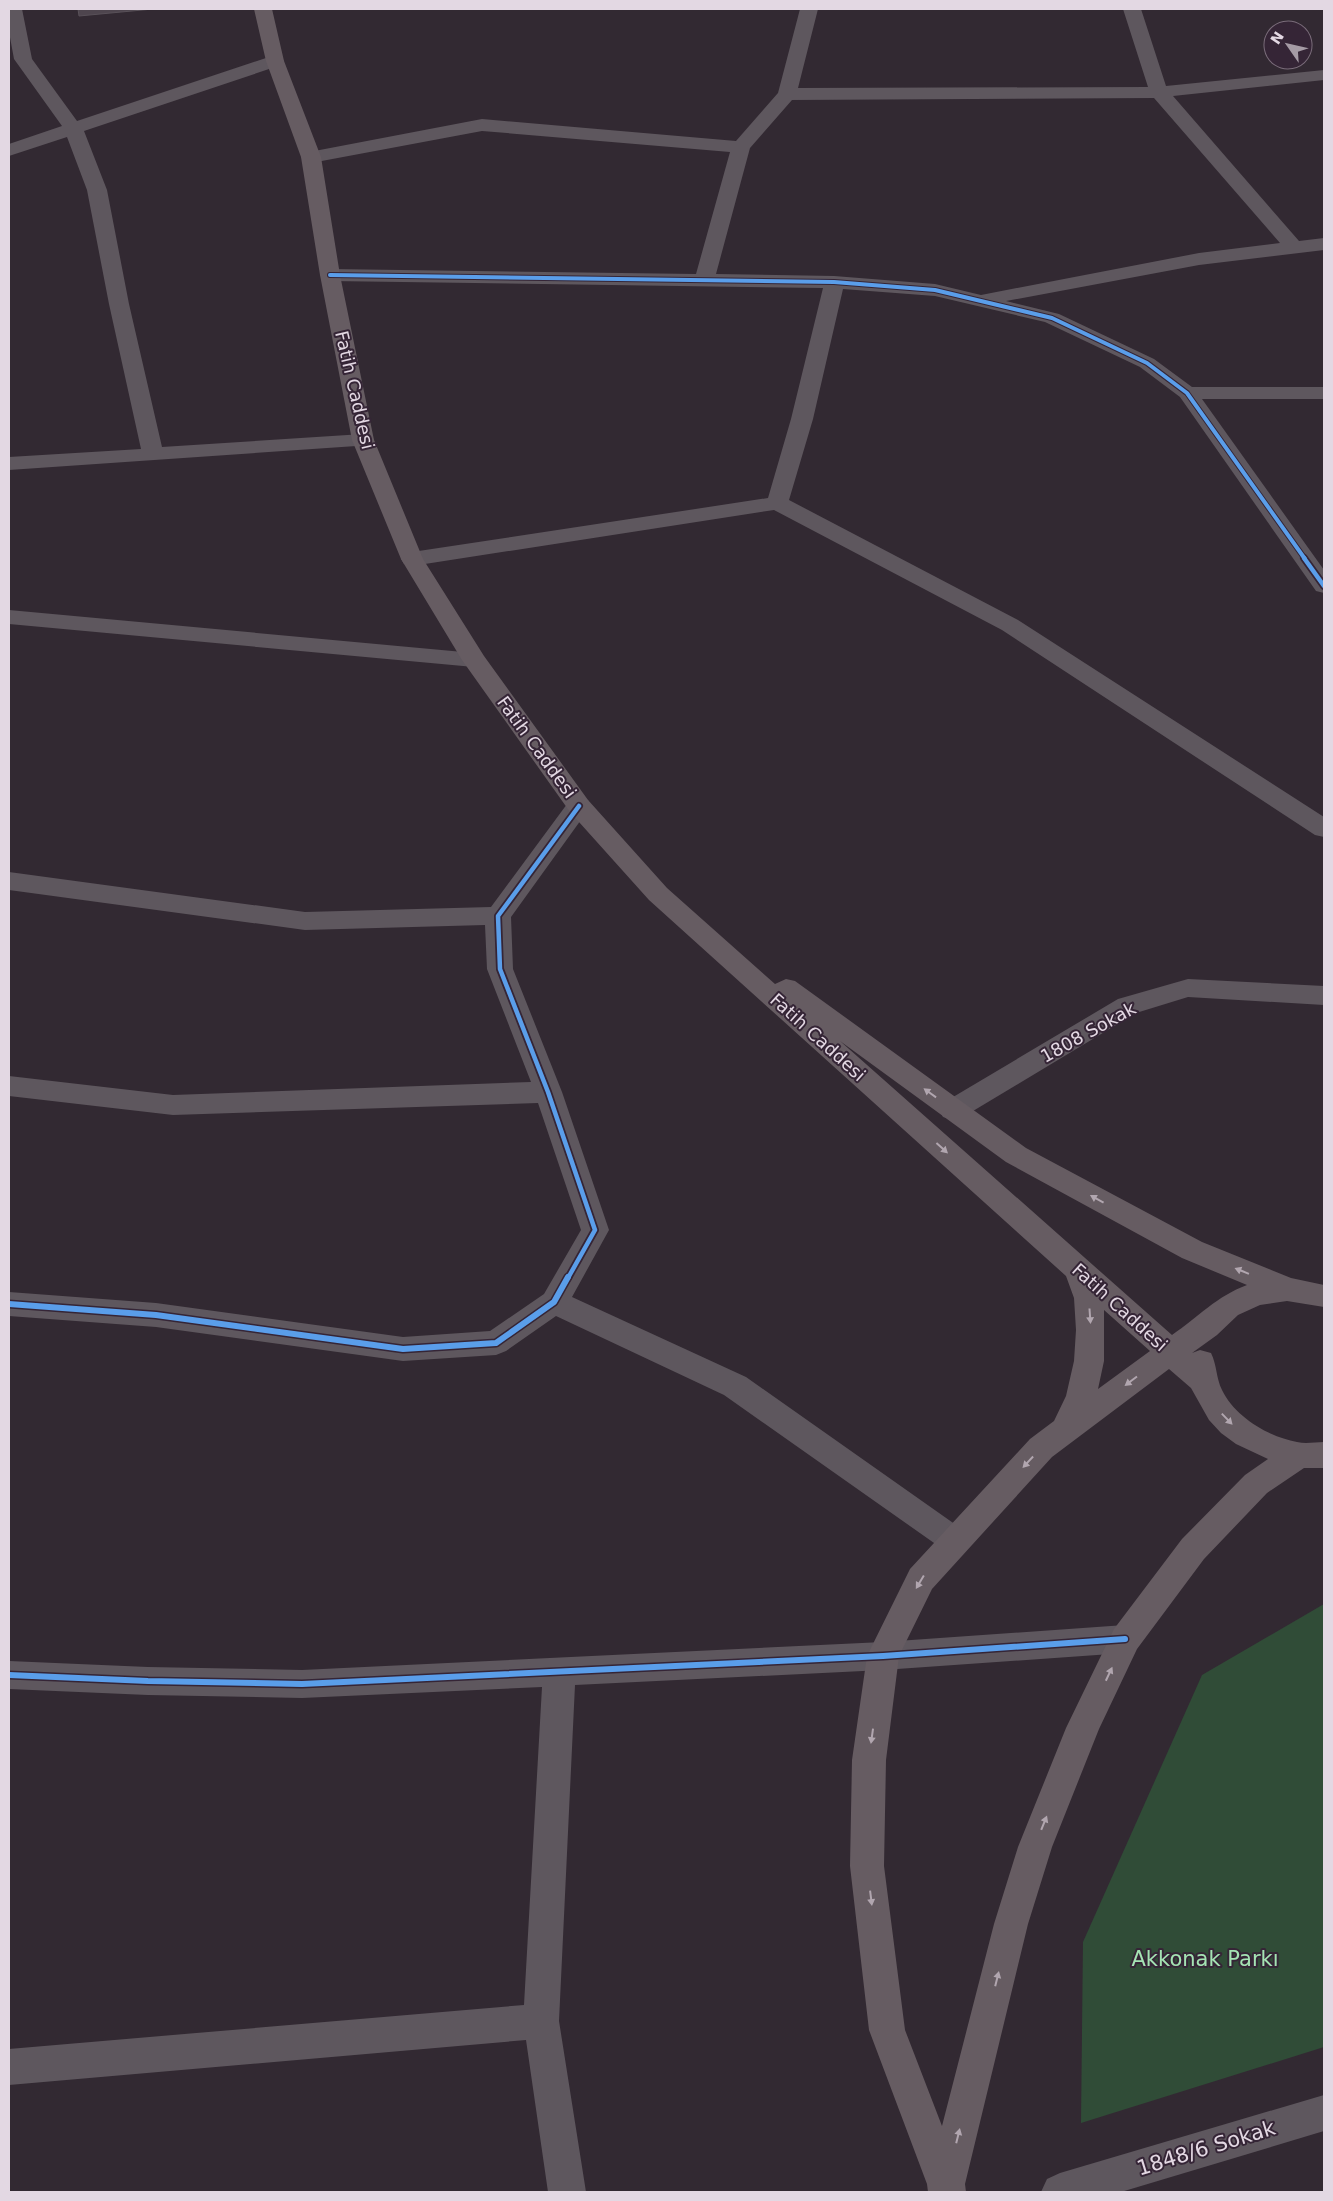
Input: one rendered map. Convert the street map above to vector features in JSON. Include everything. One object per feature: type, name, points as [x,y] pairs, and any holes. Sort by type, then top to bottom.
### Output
[{"type":"main road","name":"Fatih Caddesi","points":[[263,9],[275,61],[311,157],[330,275],[364,440],[412,559],[474,660],[579,806],[658,894],[1201,1379]]},
{"type":"main road","points":[[658,894],[1016,1155],[1192,1250],[1287,1289],[1324,1296]]},
{"type":"main road","points":[[1065,1430],[1081,1396],[1091,1330],[1089,1298],[1078,1270]]},
{"type":"main road","points":[[946,2188],[887,2030],[868,1876],[869,1760],[883,1656],[921,1579],[1041,1448],[1170,1352],[1208,1327],[1228,1307],[1255,1294],[1287,1289]]},
{"type":"main road","points":[[1208,1327],[1199,1352],[1201,1379],[1214,1405],[1236,1428],[1266,1446],[1312,1455]]},
{"type":"main road","points":[[946,2188],[1011,1924],[1035,1847],[1083,1728],[1125,1639],[1193,1549],[1256,1484],[1312,1455]]},
{"type":"street","points":[[13,9],[23,59],[73,128],[97,190],[119,304],[153,453]]},
{"type":"street","points":[[704,280],[741,147],[787,94],[808,9]]},
{"type":"street","points":[[1132,9],[1159,92],[1295,249]]},
{"type":"street","points":[[9,150],[275,61]]},
{"type":"street","points":[[787,94],[1159,92],[1324,75]]},
{"type":"street","points":[[311,157],[482,125],[741,147]]},
{"type":"street","points":[[977,300],[1199,259],[1295,249],[1324,244]]},
{"type":"street","points":[[330,275],[834,282],[934,290],[1052,318],[1147,363],[1187,393],[1324,586]]},
{"type":"street","points":[[777,503],[802,419],[834,282]]},
{"type":"street","points":[[1187,393],[1324,393]]},
{"type":"street","points":[[9,464],[364,440]]},
{"type":"street","points":[[412,559],[777,503],[1010,625],[1324,829]]},
{"type":"street","points":[[9,617],[474,660]]},
{"type":"street","points":[[9,1304],[156,1315],[403,1349],[496,1343],[554,1302],[595,1230],[548,1092],[500,969],[498,916],[579,806]]},
{"type":"street","points":[[9,881],[305,921],[498,916]]},
{"type":"street","name":"1808 Sokak","points":[[953,1110],[1127,1006],[1188,988],[1324,996]]},
{"type":"street","points":[[9,1086],[173,1105],[548,1092]]},
{"type":"street","points":[[554,1302],[735,1386],[955,1541]]},
{"type":"street","points":[[9,1675],[148,1681],[302,1684],[883,1656],[1125,1639]]},
{"type":"street","points":[[559,1672],[542,2022],[567,2192]]},
{"type":"street","points":[[9,2067],[542,2022]]},
{"type":"street","name":"1848/6 Sokak","points":[[1060,2192],[1324,2113]]},
{"type":"green space","name":"Akkonak Parkı","points":[[1324,1604],[1324,2047],[1081,2123],[1083,1942],[1202,1675]]},
{"type":"building","points":[[78,9],[153,9],[79,16]]},
{"type":"cycle path","points":[[330,275],[834,282],[935,290],[1052,318],[1147,363],[1187,393],[1324,586]]},
{"type":"cycle path","points":[[9,1304],[156,1315],[403,1349],[496,1343],[554,1302],[595,1230],[548,1092],[500,969],[498,916],[579,806]]},
{"type":"cycle path","points":[[9,1675],[148,1681],[302,1684],[883,1656],[1125,1639]]}]
